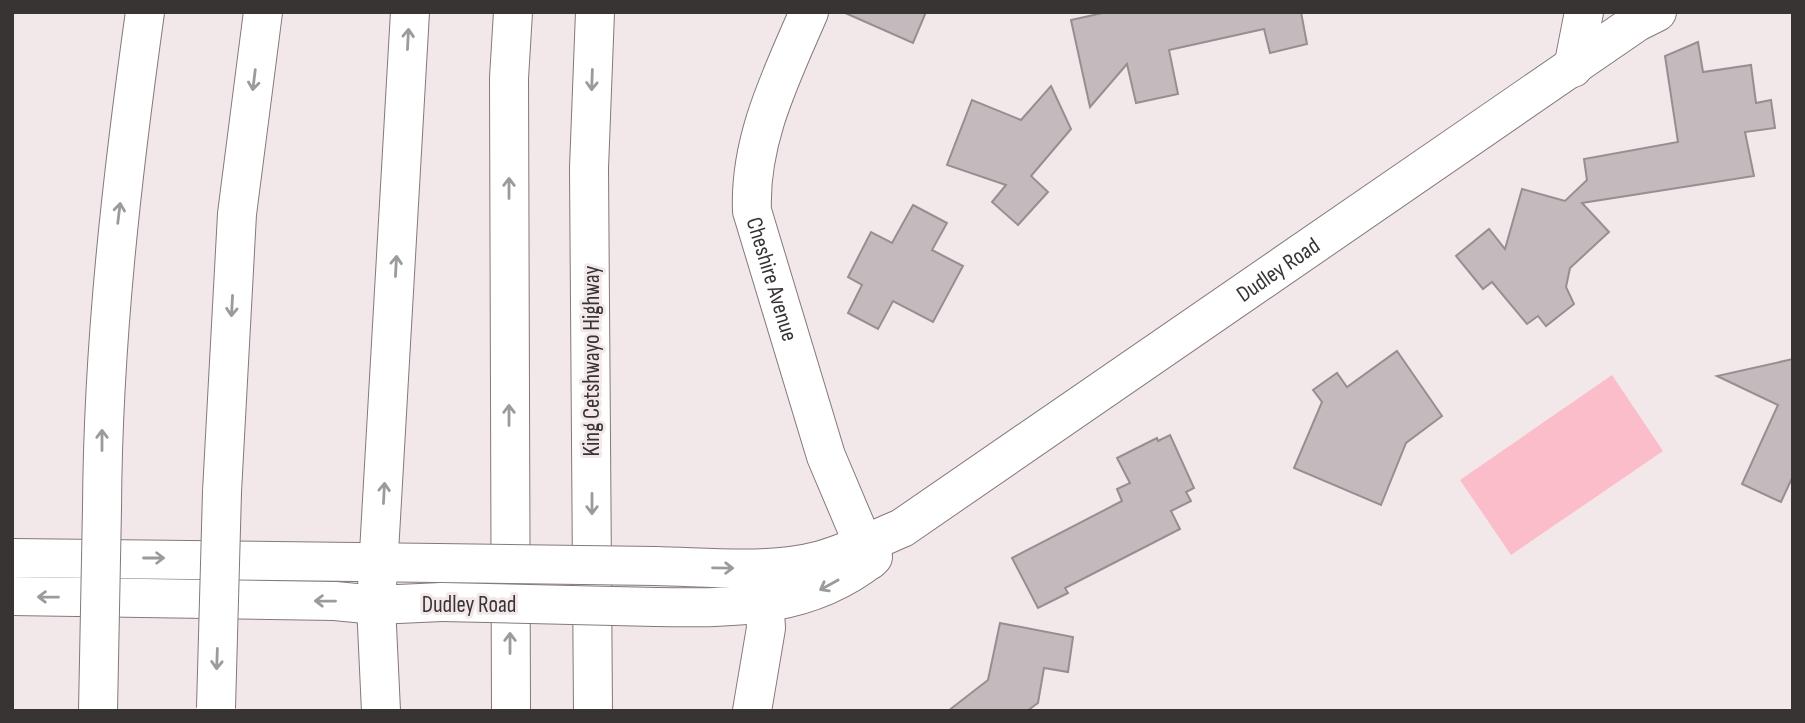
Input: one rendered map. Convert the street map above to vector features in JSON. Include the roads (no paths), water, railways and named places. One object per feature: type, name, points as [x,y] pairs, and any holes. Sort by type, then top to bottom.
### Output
[{"type":"main road","points":[[98,711],[103,417],[112,270],[145,12]]},
{"type":"main road","points":[[216,709],[222,492],[237,214],[263,12]]},
{"type":"main road","points":[[381,711],[376,605],[410,12]]},
{"type":"main road","points":[[511,711],[509,118],[513,12]]},
{"type":"main road","name":"King Cetshwayo Highway","points":[[593,711],[589,168],[595,12]]},
{"type":"main road","name":"Cheshire Avenue","points":[[808,12],[771,101],[756,151],[751,184],[752,211],[826,456],[866,552]]},
{"type":"main road","points":[[1573,68],[1584,12]]},
{"type":"main road","name":"Dudley Road","points":[[12,596],[335,601],[376,605],[442,602],[656,607],[764,586],[823,559],[866,552],[1637,22],[1657,12]]},
{"type":"main road","name":"Dudley Road","points":[[12,558],[654,566],[764,586]]},
{"type":"main road","points":[[752,711],[766,628],[764,586]]}]
